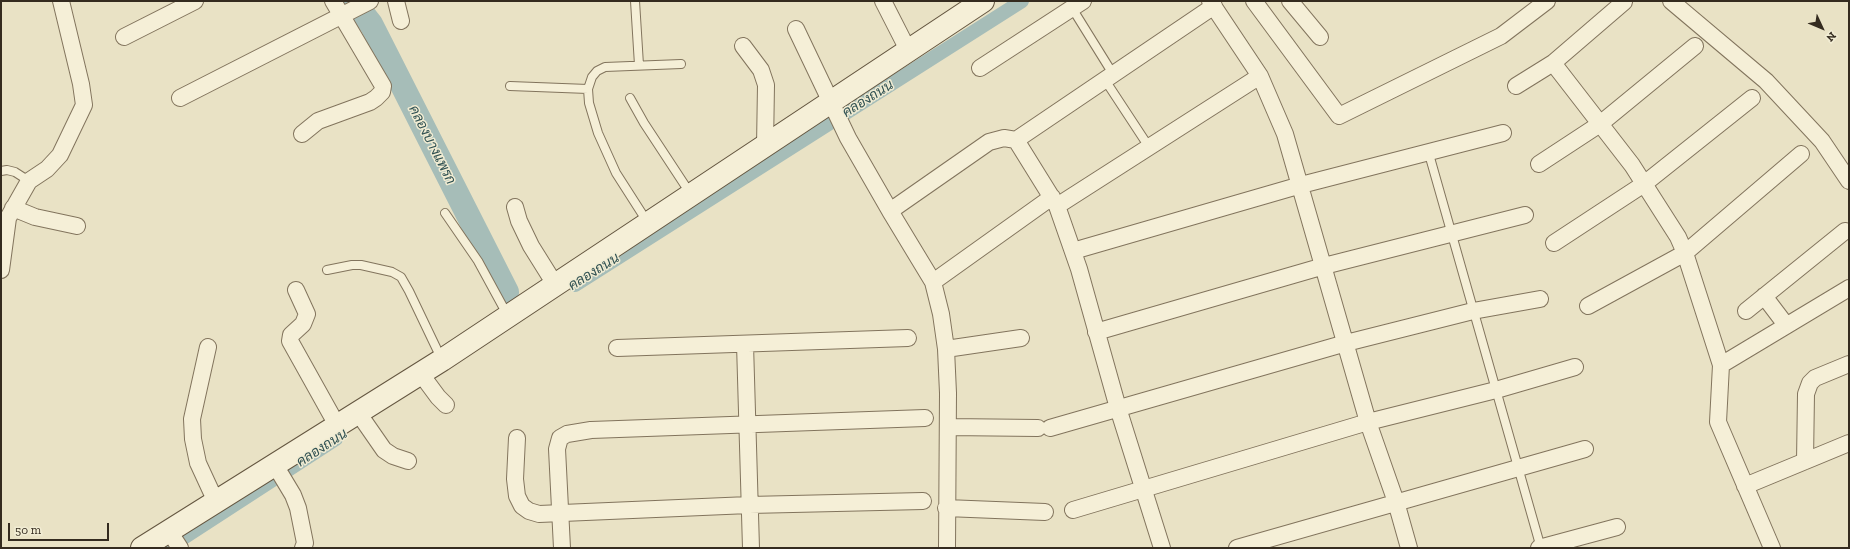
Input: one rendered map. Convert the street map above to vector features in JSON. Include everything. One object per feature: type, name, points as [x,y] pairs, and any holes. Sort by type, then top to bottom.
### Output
[{"type":"street","points":[[1,270],[6,223],[29,181],[47,169],[57,159],[65,146],[84,105],[81,84],[61,1]]},
{"type":"street","points":[[124,37],[195,1]]},
{"type":"street","points":[[180,98],[341,9],[370,1]]},
{"type":"street","points":[[396,1],[401,21]]},
{"type":"street","points":[[882,1],[908,50]]},
{"type":"street","points":[[1254,1],[1339,116],[1501,36],[1547,1]]},
{"type":"street","points":[[1290,1],[1320,37]]},
{"type":"street","points":[[1671,1],[1766,81],[1822,141],[1849,181]]},
{"type":"street","points":[[142,548],[175,540],[216,502],[277,469],[338,427],[361,417],[423,377],[442,360],[556,286],[648,223],[765,146],[833,107],[908,50],[979,2]]},
{"type":"street","points":[[1516,86],[1553,63],[1624,2]]},
{"type":"street","points":[[890,211],[989,142],[1004,138],[1016,140],[1109,77],[1212,4],[1260,76],[1285,134],[1301,185],[1368,422],[1396,502],[1409,548]]},
{"type":"street","points":[[980,68],[1078,5]]},
{"type":"street","points":[[302,134],[318,121],[370,102],[382,92],[383,86],[341,9]]},
{"type":"street","points":[[796,29],[848,138],[933,282],[941,314],[946,349],[948,427],[946,508],[947,548]]},
{"type":"street","points":[[743,46],[761,70],[766,85],[765,146]]},
{"type":"street","points":[[1539,164],[1600,124],[1694,46]]},
{"type":"street","points":[[1553,63],[1632,165],[1678,237],[1685,253],[1721,365],[1718,422],[1772,548]]},
{"type":"street","points":[[933,282],[1055,202],[1149,147],[1260,76]]},
{"type":"street","points":[[1554,243],[1644,184],[1752,98]]},
{"type":"street","points":[[1073,251],[1301,185],[1429,154],[1503,134]]},
{"type":"street","points":[[1016,140],[1055,202],[1073,251],[1118,408],[1162,548]]},
{"type":"street","points":[[1588,306],[1685,253],[1801,154]]},
{"type":"street","points":[[515,207],[519,222],[531,246],[556,286]]},
{"type":"street","points":[[1096,332],[1324,266],[1525,215]]},
{"type":"street","points":[[6,223],[35,217],[77,226]]},
{"type":"street","points":[[1746,311],[1845,231]]},
{"type":"street","points":[[1721,365],[1849,288]]},
{"type":"street","points":[[296,290],[307,314],[303,324],[291,335],[290,341],[338,427]]},
{"type":"street","points":[[1764,296],[1786,325]]},
{"type":"street","points":[[948,427],[1044,428],[1346,342],[1473,311],[1540,299]]},
{"type":"street","points":[[617,348],[908,338]]},
{"type":"street","points":[[946,349],[1021,338]]},
{"type":"street","points":[[745,344],[751,548]]},
{"type":"street","points":[[208,347],[192,419],[193,439],[198,463],[216,502]]},
{"type":"street","points":[[1805,461],[1806,394],[1810,383],[1815,378],[1849,364]]},
{"type":"street","points":[[1073,510],[1368,422],[1496,390],[1575,367]]},
{"type":"street","points":[[423,377],[442,401]]},
{"type":"street","points":[[361,417],[384,450],[393,456],[408,461]]},
{"type":"street","points":[[562,548],[557,449],[560,438],[567,434],[591,430],[925,418]]},
{"type":"street","points":[[517,438],[515,479],[517,496],[522,506],[529,511],[539,514],[749,505],[923,501]]},
{"type":"street","points":[[1745,486],[1849,443]]},
{"type":"street","points":[[1237,548],[1585,449]]},
{"type":"street","points":[[277,469],[293,494],[298,508],[305,543],[304,548]]},
{"type":"street","points":[[946,508],[1045,512]]},
{"type":"street","points":[[1540,548],[1616,526]]},
{"type":"lane","points":[[635,1],[639,65]]},
{"type":"lane","points":[[1078,5],[1109,77],[1149,147]]},
{"type":"lane","points":[[648,223],[616,173],[598,133],[589,103],[588,89],[592,77],[597,71],[605,67],[681,64]]},
{"type":"lane","points":[[510,86],[588,89]]},
{"type":"lane","points":[[630,98],[644,123],[692,195]]},
{"type":"lane","points":[[1429,154],[1540,548]]},
{"type":"lane","points":[[1,171],[7,170],[15,172],[29,181]]},
{"type":"lane","points":[[445,213],[478,261],[508,317]]},
{"type":"lane","points":[[327,270],[352,265],[361,265],[392,272],[401,278],[409,291],[442,360]]},
{"type":"waterway","name":"คลองบางแพรก","points":[[353,1],[371,24],[507,292]]},
{"type":"waterway","name":"คลองถนน","points":[[575,285],[1022,1]]},
{"type":"waterway","name":"คลองถนน","points":[[168,548],[336,439]]}]
